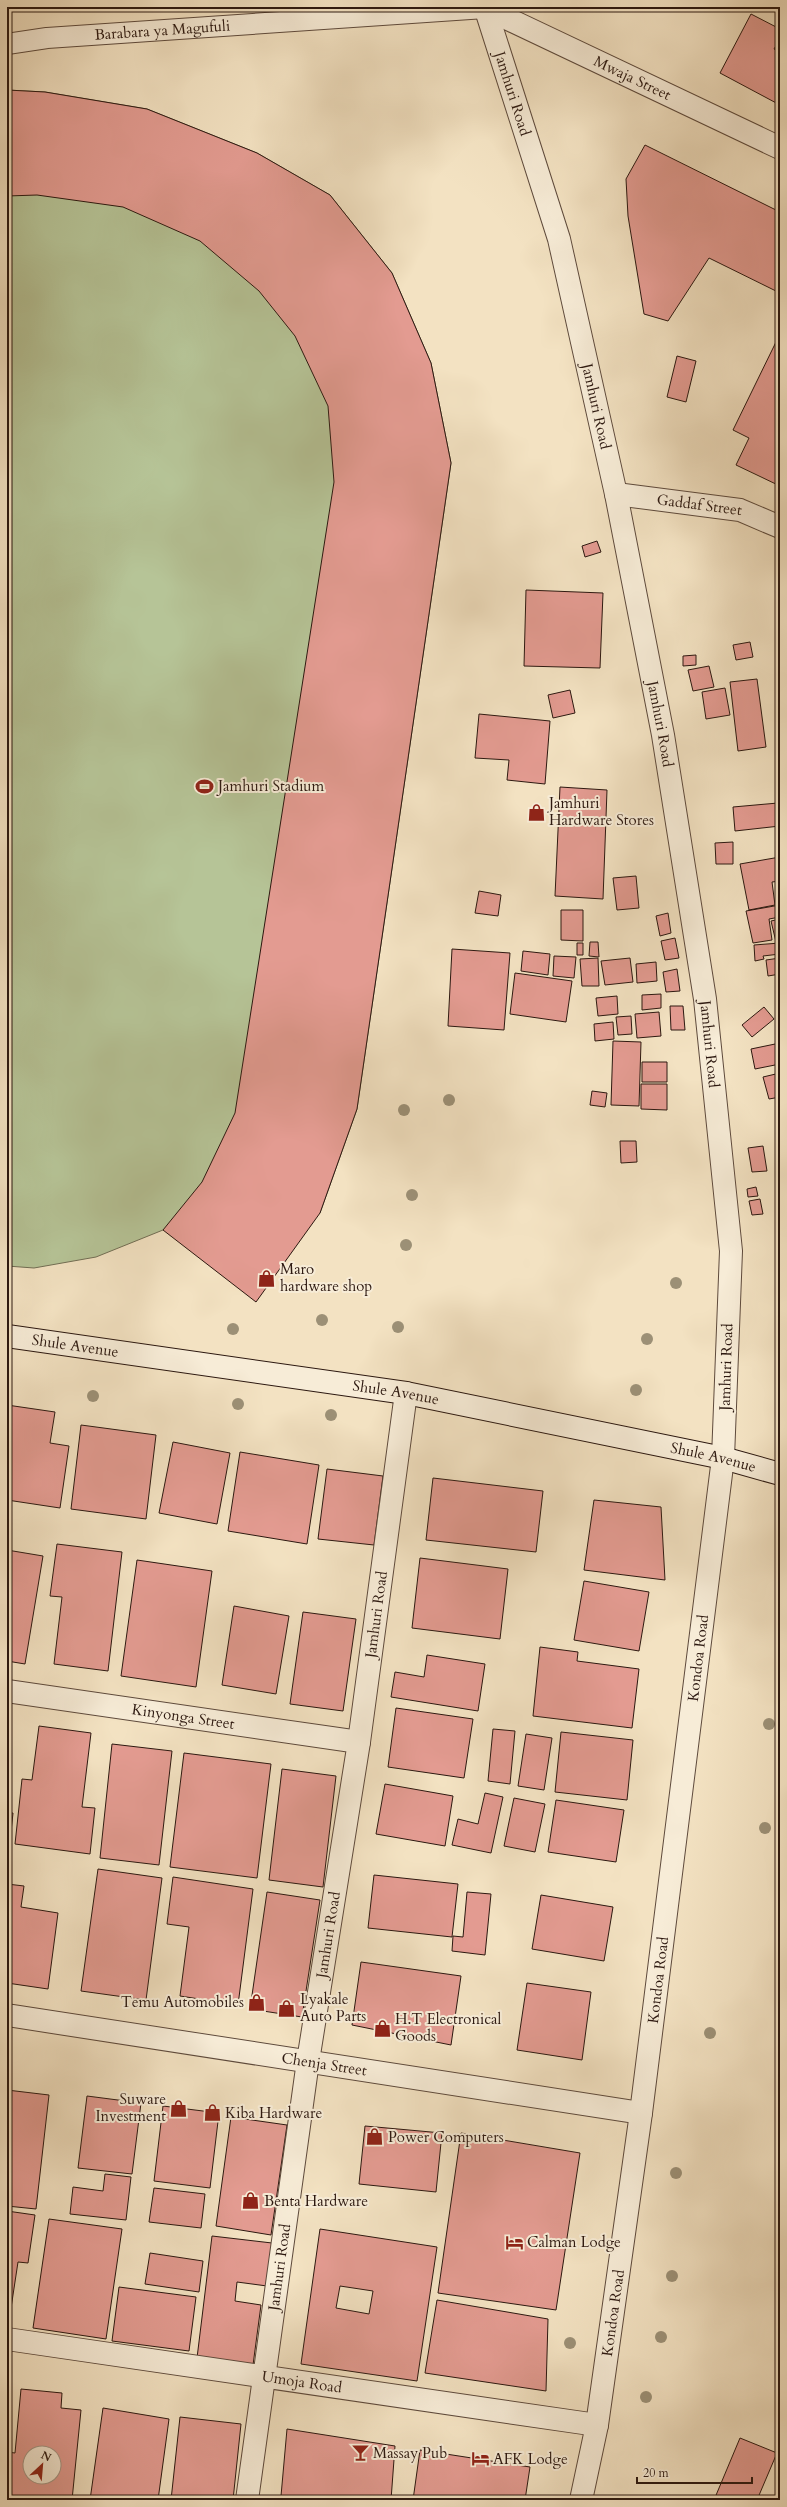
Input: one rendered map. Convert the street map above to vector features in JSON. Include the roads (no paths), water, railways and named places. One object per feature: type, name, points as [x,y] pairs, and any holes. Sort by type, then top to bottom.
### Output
[{"type":"street","name":"Mwaja Street","points":[[485,7],[780,148]]},
{"type":"street","name":"Jamhuri Road","points":[[485,7],[559,239],[616,494],[663,735],[705,999],[731,1251],[723,1458]]},
{"type":"street","name":"Gaddaf Street","points":[[616,494],[740,510],[780,527]]},
{"type":"street","name":"Shule Avenue","points":[[7,1336],[406,1393],[723,1458],[780,1474]]},
{"type":"street","name":"Jamhuri Road","points":[[247,2500],[308,2061],[359,1742],[406,1393]]},
{"type":"street","name":"Kondoa Road","points":[[581,2500],[597,2425],[641,2113],[723,1458]]},
{"type":"street","name":"Kinyonga Street","points":[[7,1691],[359,1742]]},
{"type":"street","name":"Chenja Street","points":[[7,2015],[641,2113]]},
{"type":"street","name":"Umoja Road","points":[[7,2339],[597,2425]]},
{"type":"lane","name":"Barabara ya Magufuli","points":[[7,44],[47,38],[485,7]]},
{"type":"place","name":"Jamhuri Stadium","points":[[205,786]]},
{"type":"place","name":"Jamhuri Hardware Stores","points":[[536,812]]},
{"type":"place","name":"Maro hardware shop","points":[[267,1278]]},
{"type":"place","name":"Temu Automobiles","points":[[257,2002]]},
{"type":"place","name":"Lyakale Auto Parts","points":[[287,2008]]},
{"type":"place","name":"H.T Electronical Goods","points":[[382,2028]]},
{"type":"place","name":"Suware Investment","points":[[179,2108]]},
{"type":"place","name":"Kiba Hardware","points":[[212,2113]]},
{"type":"place","name":"Power Computers","points":[[375,2137]]},
{"type":"place","name":"Benta Hardware","points":[[251,2201]]},
{"type":"place","name":"Calman Lodge","points":[[514,2242]]},
{"type":"place","name":"Massay Pub","points":[[360,2453]]},
{"type":"place","name":"AFK Lodge","points":[[480,2459]]}]
